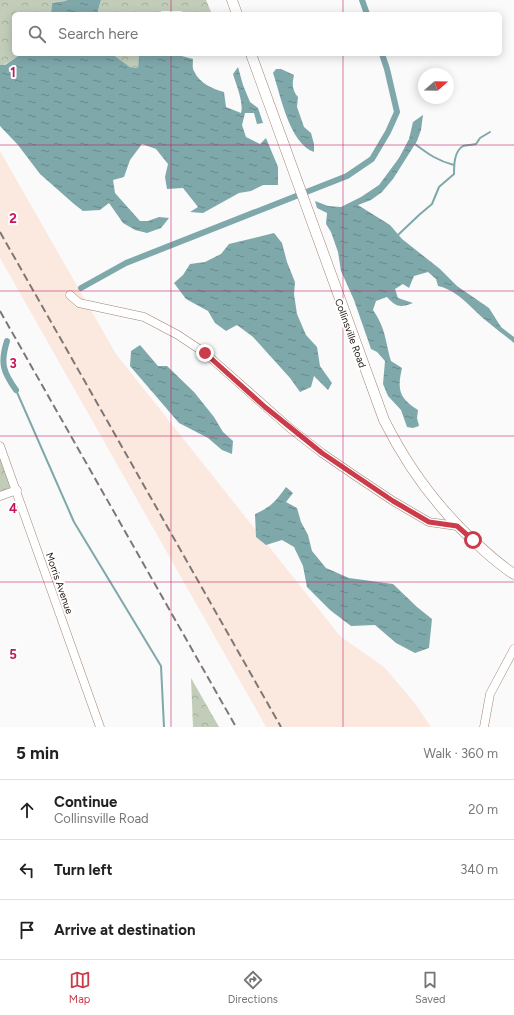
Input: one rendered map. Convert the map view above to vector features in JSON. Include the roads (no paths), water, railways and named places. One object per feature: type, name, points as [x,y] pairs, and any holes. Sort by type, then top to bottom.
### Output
[{"type":"main road","points":[[232,0],[236,12]]},
{"type":"main road","name":"Collinsville Road","points":[[252,56],[384,420],[408,464],[435,501],[457,526],[490,556],[514,574]]},
{"type":"street","points":[[70,295],[79,303],[144,316],[178,335],[205,353],[291,429],[357,477],[393,501],[429,522],[457,526]]},
{"type":"street","name":"Morris Avenue","points":[[0,446],[17,490],[100,727]]},
{"type":"street","points":[[0,496],[17,490]]},
{"type":"street","points":[[484,727],[490,694],[514,649]]},
{"type":"water","points":[[101,0],[98,12],[51,12],[52,3],[65,1]]},
{"type":"water","points":[[18,56],[115,56],[130,67],[138,68],[139,56],[182,56],[193,59],[193,70],[199,79],[211,87],[224,92],[226,107],[241,113],[241,99],[233,74],[238,67],[250,102],[258,108],[263,123],[257,124],[254,113],[245,113],[242,125],[246,137],[260,144],[266,138],[278,167],[278,185],[263,185],[251,191],[239,193],[203,213],[190,212],[198,207],[183,188],[167,189],[165,177],[168,164],[156,149],[142,144],[130,160],[124,177],[113,180],[115,193],[140,221],[148,221],[159,217],[169,218],[161,228],[147,233],[135,230],[123,223],[109,203],[100,210],[83,211],[40,174],[18,145],[0,126],[0,65],[5,65]]},
{"type":"water","points":[[276,69],[281,69],[294,75],[293,87],[298,97],[297,107],[304,127],[311,133],[314,144],[314,152],[305,147],[292,129],[287,118],[273,73]]},
{"type":"water","points":[[423,115],[421,130],[417,141],[393,179],[382,192],[371,200],[358,205],[390,225],[402,239],[440,269],[457,286],[489,308],[501,327],[514,337],[514,343],[459,296],[446,288],[438,286],[436,279],[428,272],[414,276],[409,288],[403,284],[395,289],[398,298],[413,303],[405,306],[398,306],[387,297],[376,301],[373,310],[383,329],[391,361],[402,368],[400,382],[401,393],[412,406],[418,410],[417,418],[419,426],[413,428],[407,427],[401,410],[388,396],[383,384],[385,361],[377,352],[371,349],[354,300],[341,271],[338,252],[331,232],[326,224],[327,213],[317,208],[315,201],[328,206],[341,207],[361,197],[379,185],[399,158],[409,139],[413,122]]},
{"type":"water","points":[[274,233],[282,243],[287,262],[295,282],[294,294],[297,314],[306,335],[317,347],[320,366],[332,383],[328,390],[314,376],[311,387],[300,392],[290,378],[253,337],[237,325],[226,331],[215,323],[208,311],[186,299],[174,283],[183,275],[190,264],[205,262],[221,254],[229,244]]},
{"type":"water","points":[[140,345],[158,366],[167,366],[194,392],[214,417],[223,432],[233,441],[232,454],[222,450],[208,438],[179,423],[130,366],[131,351]]},
{"type":"water","points":[[286,487],[293,493],[286,502],[297,508],[301,522],[308,535],[312,551],[326,568],[349,578],[393,584],[432,619],[429,648],[415,653],[396,643],[375,625],[351,626],[330,610],[307,587],[303,566],[294,547],[282,540],[266,545],[256,537],[255,514],[273,503]]},
{"type":"waterway","points":[[362,0],[366,12]]},
{"type":"waterway","points":[[81,288],[126,263],[347,176],[372,159],[388,132],[397,112],[383,56]]},
{"type":"waterway","points":[[398,235],[432,204],[439,187],[454,174],[455,159],[460,148],[463,146],[476,144],[480,138],[490,132]]},
{"type":"waterway","points":[[415,144],[433,157],[454,165]]},
{"type":"waterway","points":[[7,341],[3,361],[4,367],[8,378],[16,390]]},
{"type":"waterway","points":[[16,390],[74,522],[161,666],[164,727]]},
{"type":"railway","points":[[0,232],[281,727]]},
{"type":"railway","points":[[0,311],[236,727]]}]
